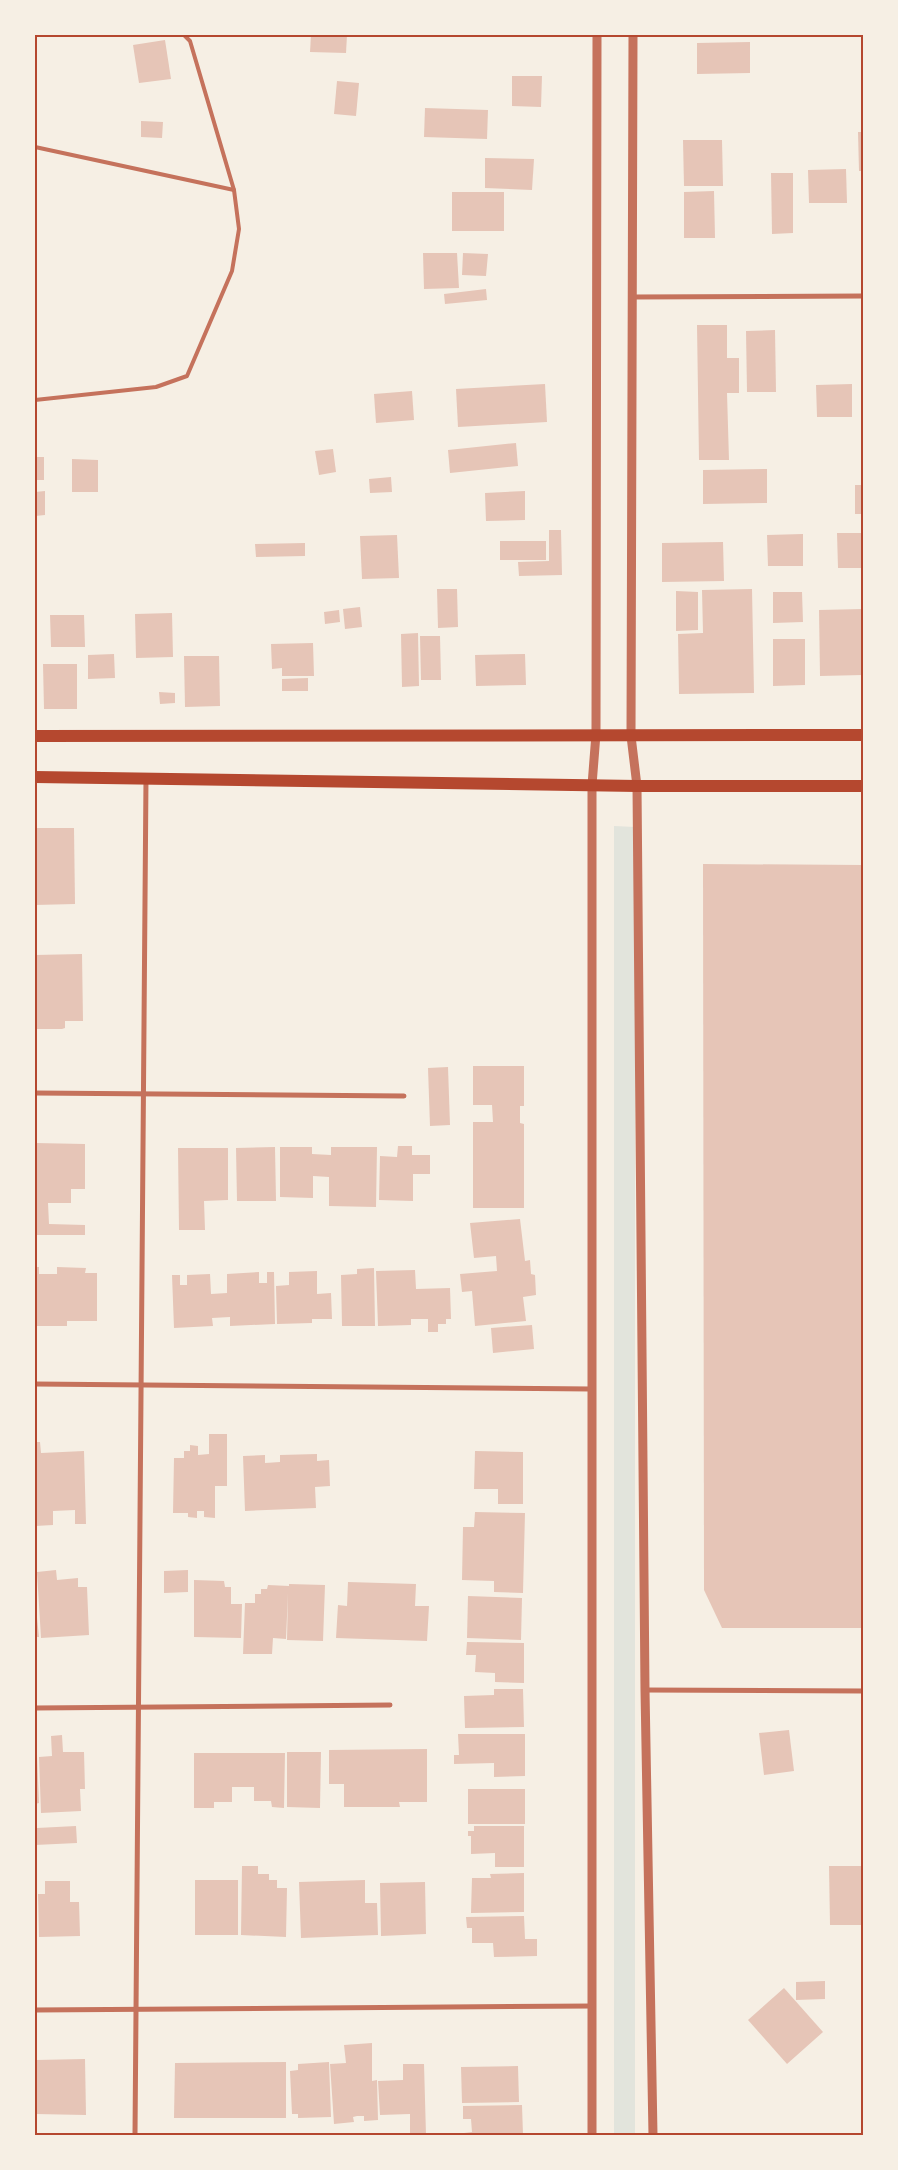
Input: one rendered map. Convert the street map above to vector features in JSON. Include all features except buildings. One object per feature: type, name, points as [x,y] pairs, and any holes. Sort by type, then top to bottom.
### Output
[{"type":"main road","points":[[35,736],[863,735]]},
{"type":"main road","points":[[35,777],[637,786],[863,786]]},
{"type":"street","points":[[592,2135],[592,785],[596,734],[597,35]]},
{"type":"street","points":[[633,35],[631,736],[637,786],[645,1690],[653,2135]]},
{"type":"street","points":[[633,297],[863,296]]},
{"type":"street","points":[[135,2135],[146,778]]},
{"type":"street","points":[[35,1093],[404,1096]]},
{"type":"street","points":[[35,1384],[591,1389]]},
{"type":"street","points":[[645,1690],[863,1691]]},
{"type":"street","points":[[35,1708],[390,1705]]},
{"type":"street","points":[[35,2010],[593,2006]]},
{"type":"lane","points":[[35,400],[156,387],[187,376],[232,271],[239,229],[234,190],[190,41],[184,35]]},
{"type":"lane","points":[[35,147],[234,190]]},
{"type":"shaded area","points":[[614,826],[635,827],[635,2135],[614,2135]]}]
